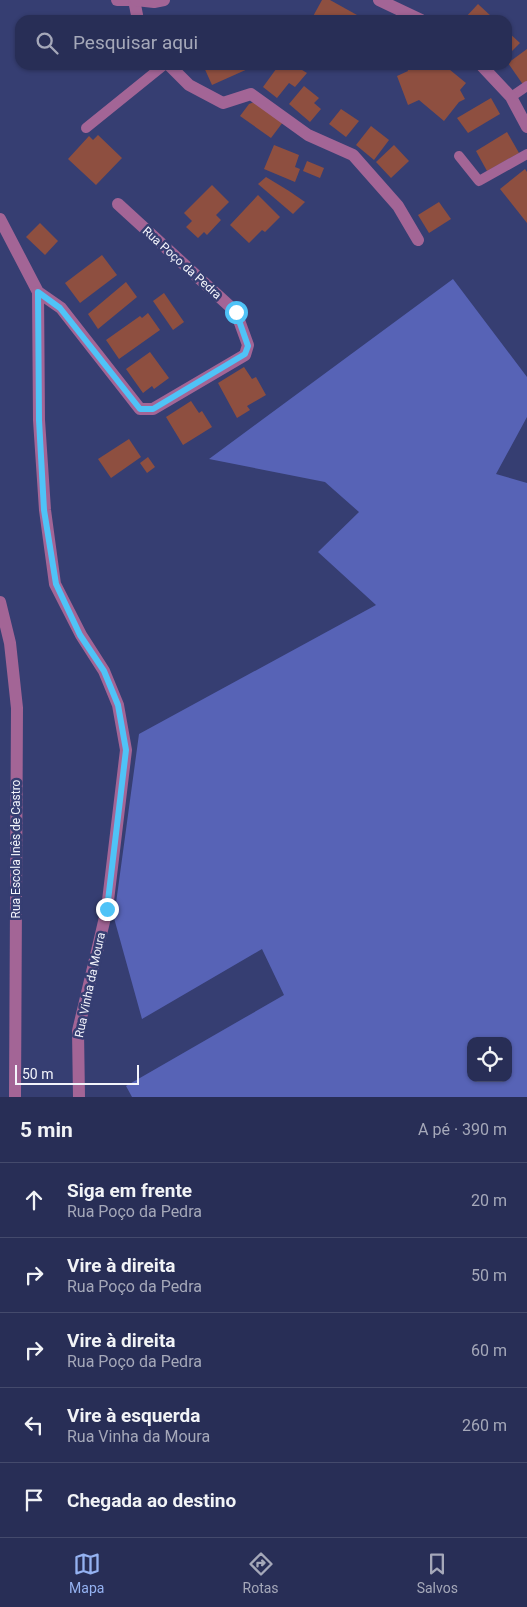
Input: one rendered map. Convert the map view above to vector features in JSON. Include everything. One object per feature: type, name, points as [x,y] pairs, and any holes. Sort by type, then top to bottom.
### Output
[{"type":"street","points":[[117,0],[130,0]]},
{"type":"street","points":[[137,15],[135,0],[164,0]]},
{"type":"street","points":[[378,0],[410,15]]},
{"type":"street","points":[[174,70],[189,85],[223,104],[251,94],[308,135],[353,155],[398,206],[418,240]]},
{"type":"street","points":[[486,70],[511,97],[527,126]]},
{"type":"street","name":"Rua Poço da Pedra","points":[[0,219],[38,292],[60,308],[140,409],[153,409],[245,354],[248,346],[236,312],[118,204]]},
{"type":"street","name":"Rua Vinha da Moura","points":[[38,292],[39,420],[44,510],[56,584],[80,635],[104,671],[118,705],[126,750],[107,909],[78,1031],[78,1097]]},
{"type":"street","name":"Rua Escola Inês de Castro","points":[[0,602],[10,643],[17,708],[15,1097]]},
{"type":"lane","points":[[86,128],[158,70]]},
{"type":"lane","points":[[511,97],[527,86]]},
{"type":"lane","points":[[459,156],[478,181],[527,154]]},
{"type":"shaded area","points":[[453,279],[527,377],[527,417],[496,474],[527,483],[527,1097],[132,1097],[126,1086],[284,995],[262,949],[142,1019],[114,918],[139,734],[376,605],[318,552],[359,512],[325,482],[209,459]]},
{"type":"building","points":[[322,0],[330,0],[357,15],[314,15]]},
{"type":"building","points":[[478,4],[490,15],[468,15]]},
{"type":"building","points":[[512,36],[520,43],[512,51]]},
{"type":"building","points":[[527,49],[527,84],[524,86],[512,69],[512,60]]},
{"type":"building","points":[[205,70],[246,70],[212,85]]},
{"type":"building","points":[[275,70],[302,70],[307,73],[295,87],[289,83],[277,98],[263,87]]},
{"type":"building","points":[[450,70],[466,83],[460,90],[465,99],[459,102],[444,121],[419,100],[408,105],[397,76],[408,71]]},
{"type":"building","points":[[304,86],[319,98],[314,103],[321,109],[310,122],[289,104]]},
{"type":"building","points":[[491,98],[500,114],[468,133],[457,118]]},
{"type":"building","points":[[254,102],[283,122],[271,138],[240,116],[249,104]]},
{"type":"building","points":[[341,109],[359,121],[346,137],[329,124]]},
{"type":"building","points":[[371,126],[389,140],[374,160],[356,145]]},
{"type":"building","points":[[507,132],[519,153],[487,171],[476,151]]},
{"type":"building","points":[[98,135],[122,158],[96,185],[68,159],[89,136],[93,140]]},
{"type":"building","points":[[274,145],[299,155],[295,167],[300,169],[295,182],[264,169]]},
{"type":"building","points":[[394,145],[409,161],[391,178],[376,162]]},
{"type":"building","points":[[307,161],[324,168],[320,178],[303,171]]},
{"type":"building","points":[[525,169],[527,172],[527,223],[500,189]]},
{"type":"building","points":[[266,177],[305,202],[293,214],[258,184]]},
{"type":"building","points":[[212,185],[229,202],[216,215],[221,220],[207,235],[204,232],[198,238],[186,227],[192,221],[184,213]]},
{"type":"building","points":[[258,195],[280,217],[265,232],[262,230],[249,243],[230,225]]},
{"type":"building","points":[[439,202],[451,219],[429,233],[418,215]]},
{"type":"building","points":[[40,223],[58,241],[45,255],[26,237]]},
{"type":"building","points":[[102,255],[117,275],[80,303],[65,283]]},
{"type":"building","points":[[126,282],[137,297],[98,329],[88,314]]},
{"type":"building","points":[[164,293],[184,322],[173,330],[153,301]]},
{"type":"building","points":[[148,313],[160,330],[119,359],[106,340],[140,316],[142,318]]},
{"type":"building","points":[[150,352],[169,378],[154,389],[152,386],[143,393],[126,369]]},
{"type":"building","points":[[244,367],[252,379],[256,377],[266,395],[247,406],[250,410],[237,418],[218,383]]},
{"type":"building","points":[[191,401],[199,413],[202,411],[212,427],[183,445],[166,417]]},
{"type":"building","points":[[129,439],[141,457],[111,478],[98,459]]},
{"type":"building","points":[[148,457],[155,467],[147,473],[140,463]]},
{"type":"route","points":[[107,909],[126,750],[118,705],[104,671],[80,635],[56,584],[44,510],[39,420],[38,292],[60,308],[140,409],[153,409],[245,354],[248,346],[236,312]]}]
